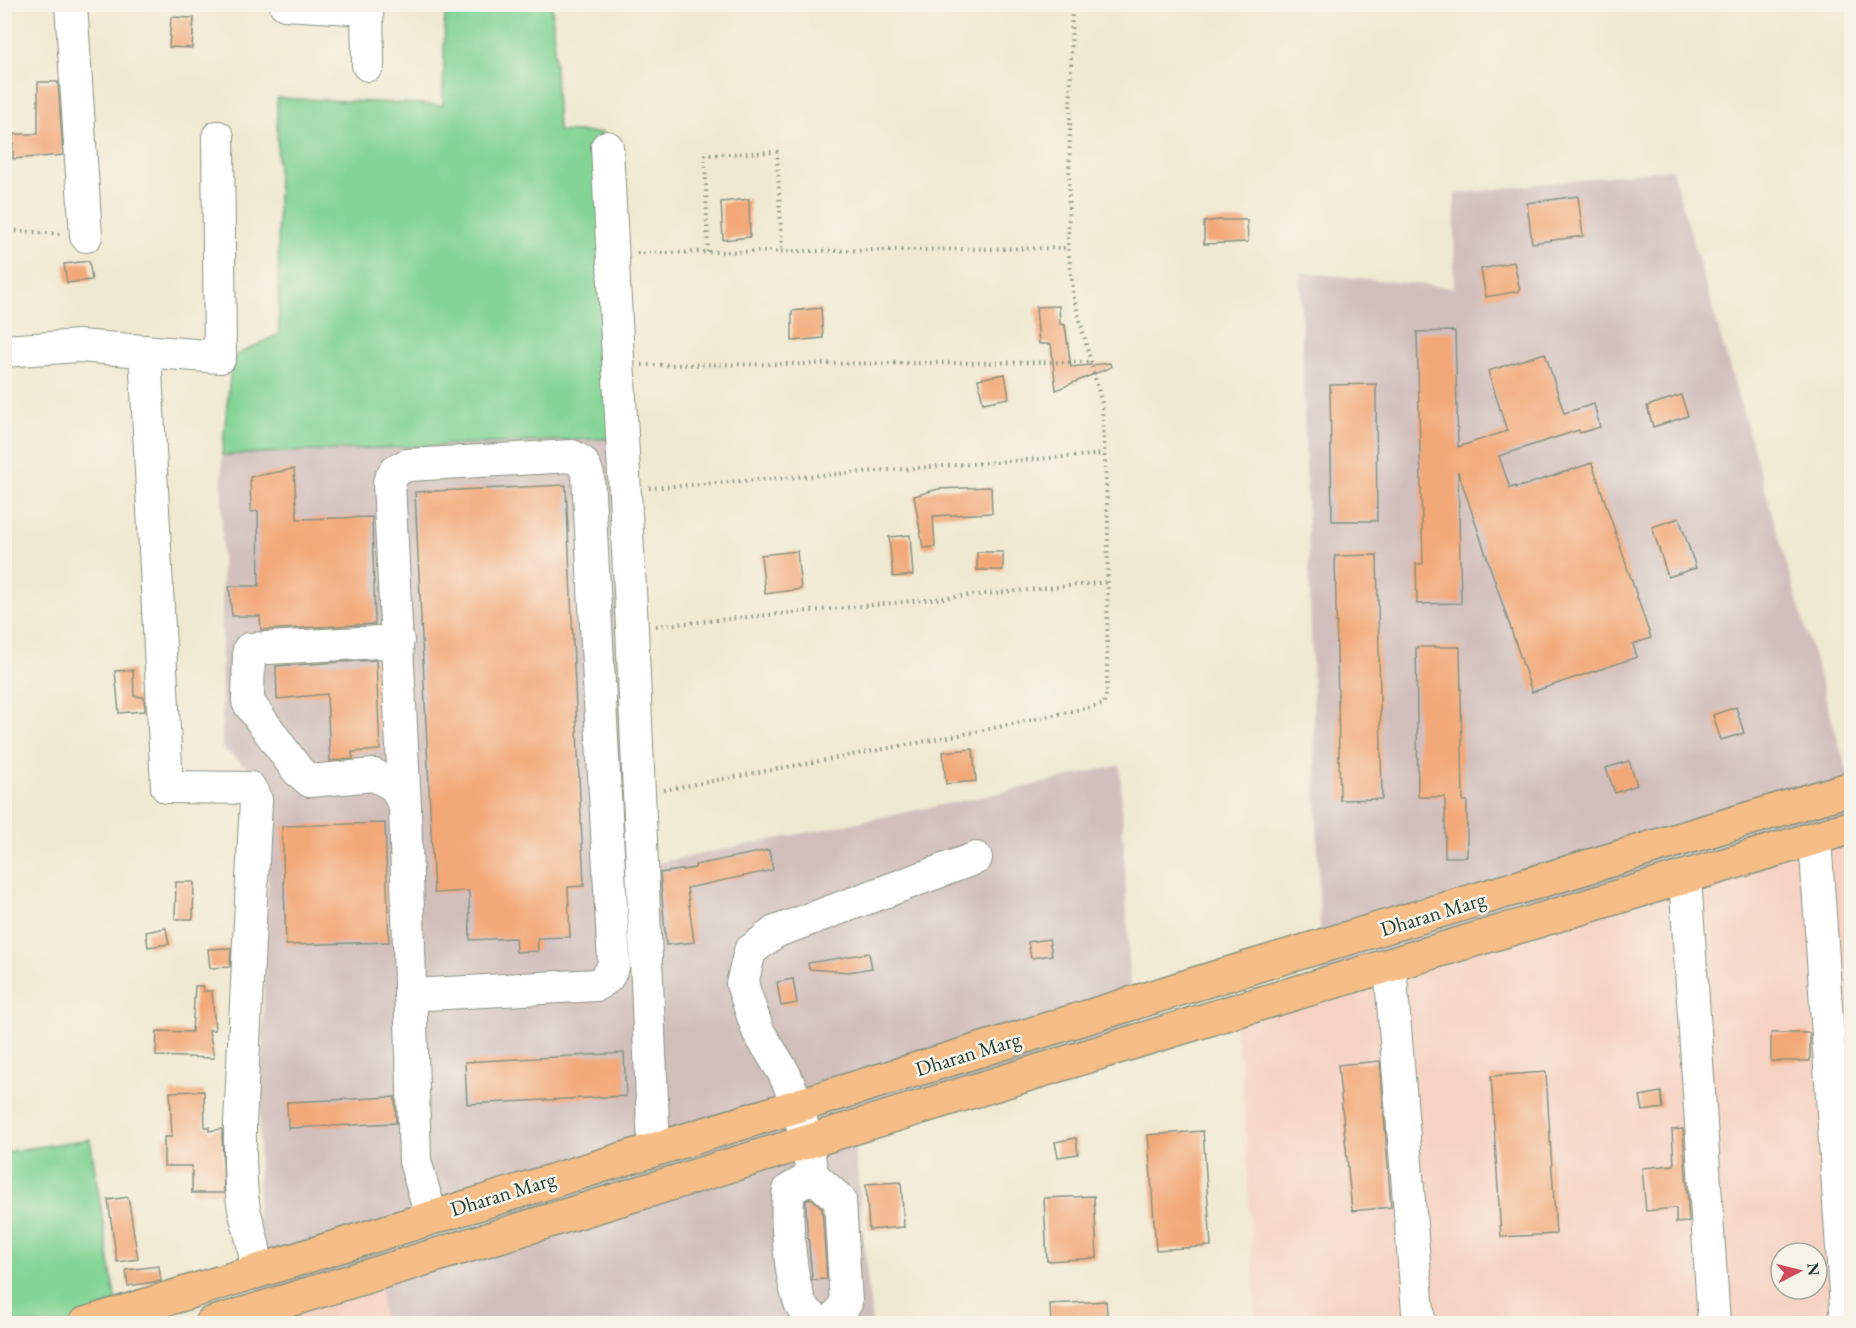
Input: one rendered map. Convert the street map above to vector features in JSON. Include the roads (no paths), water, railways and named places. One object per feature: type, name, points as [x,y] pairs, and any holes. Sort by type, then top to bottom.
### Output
[{"type":"main road","name":"Dharan Marg","points":[[85,1323],[654,1148],[1851,788]]},
{"type":"main road","name":"Dharan Marg","points":[[211,1323],[264,1316],[808,1142],[1851,827]]},
{"type":"street","points":[[71,4],[86,236]]},
{"type":"street","points":[[285,4],[367,7],[368,65]]},
{"type":"street","points":[[4,351],[79,346],[220,357],[218,137]]},
{"type":"street","points":[[607,147],[640,795],[654,1148]]},
{"type":"street","points":[[145,351],[167,786],[250,788],[256,800],[240,1124],[240,1170],[244,1210],[256,1247],[256,1269]]},
{"type":"street","points":[[410,995],[597,985],[608,977],[614,964],[588,475],[582,462],[572,456],[407,465],[394,471],[389,482],[405,807],[410,995],[415,1161],[431,1216]]},
{"type":"street","points":[[398,641],[249,649],[248,702],[298,771],[310,781],[374,775],[394,786],[405,807]]},
{"type":"street","points":[[1815,838],[1847,1323]]},
{"type":"street","points":[[832,1323],[846,1303],[840,1200],[813,1176],[808,1142],[798,1105],[784,1073],[758,1031],[742,984],[750,951],[775,932],[976,858]]},
{"type":"street","points":[[1684,878],[1714,1323]]},
{"type":"street","points":[[1390,966],[1419,1323]]},
{"type":"street","points":[[813,1176],[789,1190],[786,1208],[795,1283],[801,1307],[821,1323]]}]
